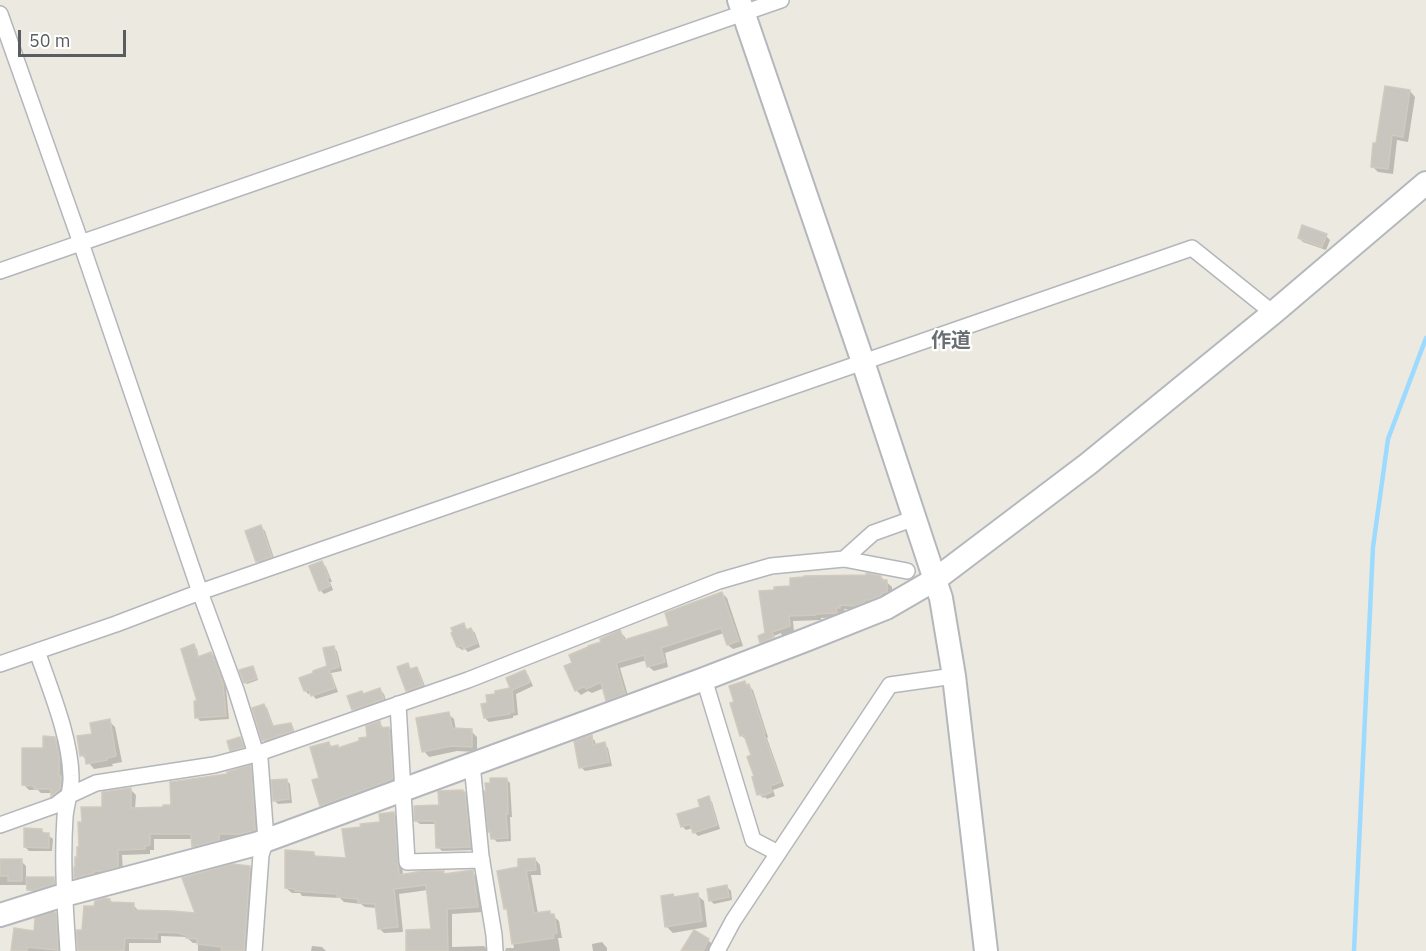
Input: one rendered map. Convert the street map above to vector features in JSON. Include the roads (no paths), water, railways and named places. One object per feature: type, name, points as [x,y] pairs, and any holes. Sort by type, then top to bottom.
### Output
[{"type":"street","points":[[0,271],[741,6],[781,0]]},
{"type":"street","points":[[741,6],[941,598],[954,676],[986,951]]},
{"type":"street","points":[[0,14],[236,690],[256,754],[260,759],[266,840],[261,855],[254,951]]},
{"type":"street","points":[[0,915],[256,844],[704,679],[886,608],[936,579],[1088,464],[1273,313],[1426,183]]},
{"type":"street","points":[[0,664],[200,592],[1192,248],[1273,313]]},
{"type":"street","points":[[844,560],[873,533],[915,518]]},
{"type":"street","points":[[0,825],[56,805],[68,796],[96,783],[214,765],[256,754],[468,680],[719,581],[771,566],[844,560],[907,571]]},
{"type":"street","points":[[37,651],[62,726],[72,777],[65,814],[64,896],[68,951]]},
{"type":"street","points":[[717,951],[733,921],[890,685],[954,676]]},
{"type":"street","points":[[704,679],[753,840],[778,854]]},
{"type":"street","points":[[398,704],[407,862],[482,860]]},
{"type":"street","points":[[472,764],[495,951]]},
{"type":"waterway","points":[[1354,951],[1373,547],[1388,439],[1426,338]]},
{"type":"district","name":"作道","points":[[951,341]]}]
